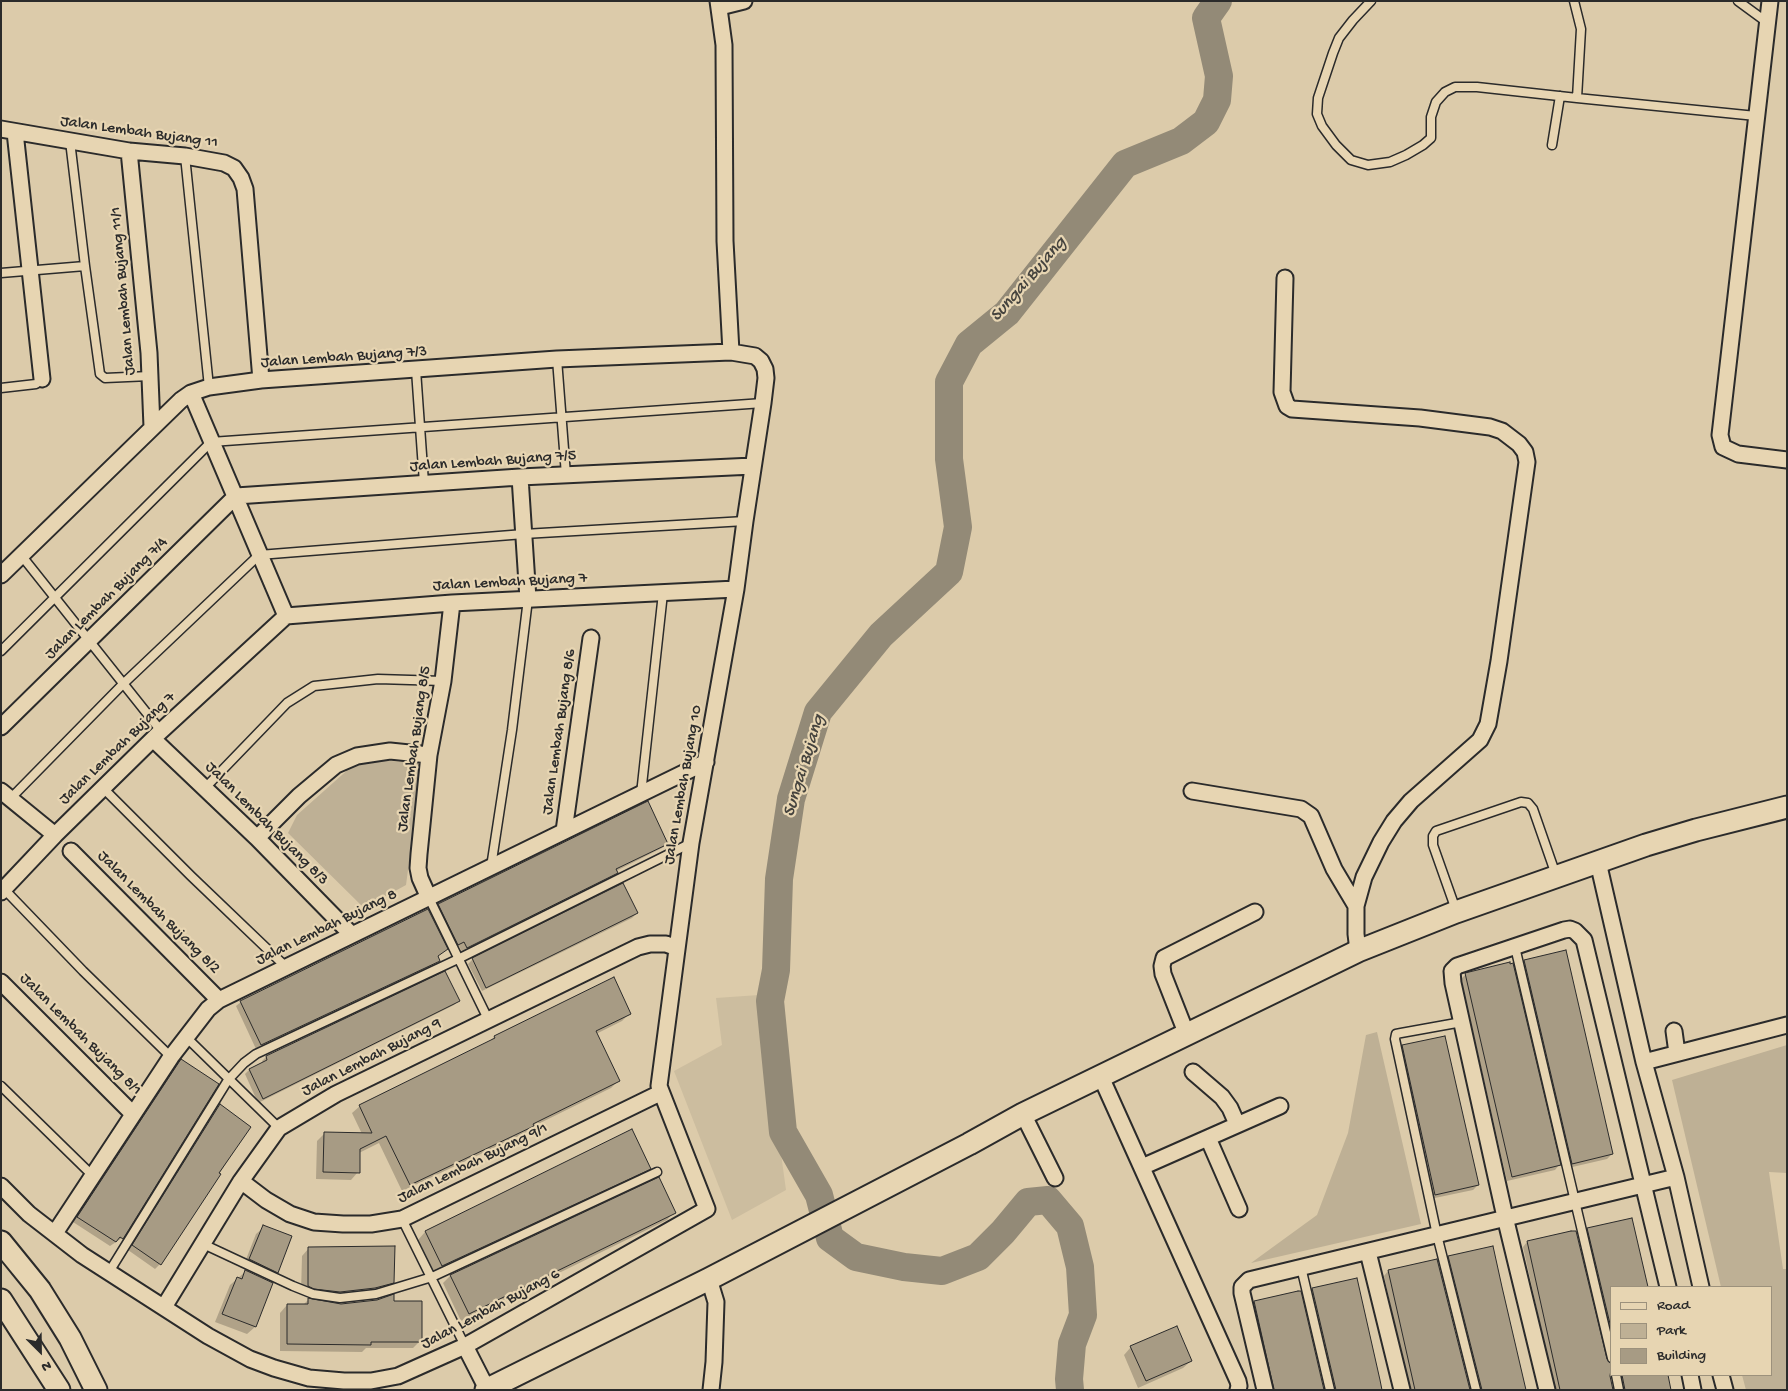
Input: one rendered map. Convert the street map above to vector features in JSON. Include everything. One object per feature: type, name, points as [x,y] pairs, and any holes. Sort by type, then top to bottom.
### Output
[{"type":"street","points":[[731,352],[724,241],[724,45],[719,4],[744,1]]},
{"type":"street","points":[[1770,1],[1720,435],[1724,448],[1738,454],[1787,460]]},
{"type":"street","points":[[8,131],[29,271],[42,379]]},
{"type":"street","name":"Jalan Lembah Bujang 11","points":[[8,131],[129,151],[224,162],[234,168],[241,178],[245,189],[261,380]]},
{"type":"street","name":"Jalan Lembah Bujang 11/1","points":[[129,151],[149,353],[152,428]]},
{"type":"street","points":[[1285,278],[1282,392],[1287,406],[1292,409],[1420,418],[1490,426],[1502,431],[1519,444],[1525,452],[1527,462],[1499,661],[1488,724],[1480,740],[1411,801],[1394,821],[1381,842],[1364,877],[1356,906],[1355,923],[1358,950]]},
{"type":"street","name":"Jalan Lembah Bujang 7/3","points":[[1,575],[152,428],[191,393],[209,387],[261,380],[556,359],[731,352],[749,354],[761,361]]},
{"type":"street","name":"Jalan Lembah Bujang 10","points":[[707,1209],[660,1093],[660,1078],[691,843],[736,589],[744,521],[763,403],[766,378],[761,361]]},
{"type":"street","points":[[191,393],[286,616]]},
{"type":"street","name":"Jalan Lembah Bujang 7/5","points":[[236,496],[520,477],[753,466]]},
{"type":"street","points":[[520,477],[528,599]]},
{"type":"street","name":"Jalan Lembah Bujang 7/4","points":[[1,726],[89,642],[236,496]]},
{"type":"street","name":"Jalan Lembah Bujang 7","points":[[5,885],[157,735],[286,616],[452,603],[736,589]]},
{"type":"street","name":"Jalan Lembah Bujang 8/5","points":[[429,898],[422,885],[418,868],[429,755],[443,681],[452,603]]},
{"type":"street","name":"Jalan Lembah Bujang 8/6","points":[[564,832],[591,638]]},
{"type":"street","name":"Jalan Lembah Bujang 8/3","points":[[157,735],[206,788],[352,935]]},
{"type":"street","points":[[257,838],[299,796],[336,765],[357,756],[390,750],[429,755]]},
{"type":"street","name":"Jalan Lembah Bujang 8","points":[[55,1233],[171,1057],[208,1009],[219,1000],[706,762]]},
{"type":"street","points":[[1192,791],[1301,809],[1306,812],[1314,820],[1334,869],[1356,906]]},
{"type":"street","points":[[6,794],[55,834]]},
{"type":"street","points":[[465,1346],[486,1390],[852,1206],[1023,1114],[1187,1036],[1358,950],[1456,912],[1598,862],[1696,830],[1787,807]]},
{"type":"street","name":"Jalan Lembah Bujang 8/2","points":[[71,851],[219,1000]]},
{"type":"street","points":[[1598,862],[1644,1062],[1676,1176],[1701,1286]]},
{"type":"street","points":[[1187,1036],[1163,974],[1164,958],[1255,912]]},
{"type":"street","points":[[1547,1390],[1505,1218],[1452,982],[1452,971],[1456,966],[1570,929],[1584,940],[1668,1286]]},
{"type":"street","name":"Jalan Lembah Bujang 9","points":[[164,1307],[241,1181],[278,1128],[336,1094],[638,947],[650,944],[666,944],[677,948]]},
{"type":"street","name":"Jalan Lembah Bujang 8/1","points":[[1,982],[133,1114]]},
{"type":"street","points":[[1644,1062],[1787,1025]]},
{"type":"street","points":[[1674,1031],[1677,1053]]},
{"type":"street","points":[[1194,1072],[1222,1097],[1230,1108],[1237,1124]]},
{"type":"street","points":[[1101,1078],[1238,1381],[1238,1390]]},
{"type":"street","name":"Jalan Lembah Bujang 9/1","points":[[241,1181],[266,1200],[290,1214],[314,1222],[371,1224],[402,1219],[660,1093]]},
{"type":"street","points":[[1142,1167],[1280,1106]]},
{"type":"street","points":[[1023,1114],[1055,1178]]},
{"type":"street","points":[[1208,1138],[1239,1209]]},
{"type":"street","points":[[1265,1390],[1242,1293],[1242,1287],[1249,1280],[1676,1176]]},
{"type":"street","name":"Jalan Lembah Bujang 6","points":[[1,1186],[29,1214],[82,1254],[208,1336],[250,1359],[274,1368],[309,1378],[344,1381],[370,1381],[398,1376],[465,1346],[707,1209]]},
{"type":"street","points":[[1,1242],[40,1290],[70,1338],[96,1390]]},
{"type":"street","points":[[1368,1252],[1402,1390]]},
{"type":"street","points":[[709,1279],[716,1302],[711,1390]]},
{"type":"street","points":[[1,1300],[59,1390]]},
{"type":"street","points":[[1690,1376],[1693,1390]]},
{"type":"street","points":[[1721,1376],[1725,1390]]},
{"type":"lane","points":[[1371,1],[1339,38],[1318,98],[1317,114],[1322,126],[1336,146],[1351,160],[1368,165],[1390,162],[1423,145],[1430,138],[1431,116],[1436,102],[1445,92],[1455,87],[1477,87],[1756,116]]},
{"type":"lane","points":[[1574,1],[1581,29],[1577,98]]},
{"type":"lane","points":[[1738,1],[1768,23]]},
{"type":"lane","points":[[1552,145],[1560,96]]},
{"type":"lane","points":[[70,141],[100,374],[105,378],[150,376]]},
{"type":"lane","points":[[185,156],[209,387]]},
{"type":"lane","points":[[1,273],[85,266]]},
{"type":"lane","points":[[556,359],[566,475]]},
{"type":"lane","points":[[416,370],[424,484]]},
{"type":"lane","points":[[1,388],[36,384],[42,379]]},
{"type":"lane","points":[[1,651],[211,442],[763,403]]},
{"type":"lane","points":[[6,794],[259,555],[524,534],[744,521]]},
{"type":"lane","points":[[21,555],[123,684],[157,735]]},
{"type":"lane","points":[[641,794],[663,593]]},
{"type":"lane","points":[[491,867],[512,730],[528,599]]},
{"type":"lane","points":[[206,788],[287,703],[314,686],[378,679],[443,681]]},
{"type":"lane","points":[[103,788],[191,876],[286,966]]},
{"type":"lane","points":[[1456,912],[1433,845],[1433,836],[1436,831],[1525,802],[1533,809],[1557,876]]},
{"type":"lane","points":[[109,1272],[228,1080],[244,1063],[256,1054],[458,959],[691,843]]},
{"type":"lane","points":[[5,885],[83,971],[171,1057]]},
{"type":"lane","points":[[429,898],[488,1019]]},
{"type":"lane","points":[[1515,947],[1610,1349]]},
{"type":"lane","points":[[1462,1022],[1396,1034],[1395,1039],[1437,1235],[1476,1390]]},
{"type":"lane","points":[[186,1037],[278,1128]]},
{"type":"lane","points":[[1,1086],[92,1175]]},
{"type":"lane","points":[[203,1244],[313,1294],[340,1298],[376,1294],[432,1277],[657,1172]]},
{"type":"lane","points":[[402,1219],[465,1346]]},
{"type":"lane","points":[[1301,1267],[1330,1390]]},
{"type":"lane","points":[[1616,1376],[1619,1390]]},
{"type":"shaded area","points":[[759,995],[786,1190],[732,1220],[674,1071],[722,1045],[716,998]]},
{"type":"green space","points":[[361,758],[422,764],[406,885],[364,908],[288,833],[297,815]]},
{"type":"green space","points":[[1377,1032],[1421,1224],[1251,1263],[1317,1215],[1348,1133],[1366,1035]]},
{"type":"green space","points":[[1787,1045],[1787,1173],[1769,1172],[1783,1269],[1787,1269],[1787,1390],[1746,1390],[1742,1376],[1773,1376],[1773,1286],[1721,1286],[1672,1080]]},
{"type":"building","points":[[648,801],[668,844],[616,869],[618,873],[467,948],[464,942],[458,945],[438,904]]},
{"type":"building","points":[[623,883],[638,913],[486,988],[472,958]]},
{"type":"building","points":[[428,909],[448,949],[438,956],[440,961],[261,1045],[240,1001]]},
{"type":"building","points":[[1566,950],[1613,1154],[1572,1164],[1524,960]]},
{"type":"building","points":[[1510,962],[1510,964],[1513,963],[1561,1165],[1512,1177],[1465,973]]},
{"type":"building","points":[[445,971],[460,1001],[263,1099],[249,1069],[267,1060],[266,1056]]},
{"type":"building","points":[[614,977],[631,1014],[596,1031],[620,1081],[533,1124],[534,1126],[410,1185],[386,1136],[360,1149],[360,1173],[323,1172],[324,1132],[372,1133],[359,1105]]},
{"type":"building","points":[[1445,1036],[1479,1185],[1435,1195],[1402,1045]]},
{"type":"building","points":[[181,1059],[219,1084],[123,1239],[120,1237],[116,1242],[77,1217]]},
{"type":"building","points":[[220,1104],[251,1127],[219,1173],[221,1174],[161,1265],[132,1245]]},
{"type":"building","points":[[632,1129],[651,1169],[442,1266],[425,1231]]},
{"type":"building","points":[[659,1177],[676,1213],[469,1314],[450,1275]]},
{"type":"building","points":[[1632,1218],[1648,1286],[1610,1286],[1610,1324],[1587,1228]]},
{"type":"building","points":[[263,1225],[292,1236],[278,1273],[249,1259]]},
{"type":"building","points":[[1576,1231],[1607,1359],[1610,1361],[1610,1376],[1613,1390],[1560,1390],[1527,1241]]},
{"type":"building","points":[[395,1246],[394,1283],[375,1288],[340,1292],[314,1289],[308,1286],[308,1247]]},
{"type":"building","points":[[1493,1246],[1526,1390],[1482,1390],[1448,1256]]},
{"type":"building","points":[[1437,1259],[1470,1390],[1415,1390],[1388,1270]]},
{"type":"building","points":[[245,1270],[273,1283],[256,1327],[222,1314],[237,1277],[242,1279]]},
{"type":"building","points":[[1357,1278],[1382,1390],[1336,1390],[1312,1288]]},
{"type":"building","points":[[1301,1291],[1324,1390],[1274,1390],[1254,1301]]},
{"type":"building","points":[[394,1294],[394,1301],[422,1301],[422,1342],[371,1342],[371,1345],[287,1344],[287,1304],[308,1304],[308,1298],[341,1304],[377,1300]]},
{"type":"building","points":[[1177,1326],[1192,1361],[1146,1381],[1130,1346]]},
{"type":"building","points":[[1622,1376],[1668,1376],[1671,1390],[1625,1390]]},
{"type":"waterway","name":"Sungai Bujang","points":[[1070,1390],[1072,1344],[1083,1315],[1080,1267],[1070,1226],[1048,1200],[1028,1202],[1003,1232],[978,1257],[942,1271],[904,1267],[856,1257],[830,1238],[819,1195],[783,1132],[770,1001],[776,970],[779,879],[791,799],[818,712],[881,635],[949,572],[958,527],[949,459],[949,382],[969,344],[1007,313],[1125,164],[1181,141],[1206,122],[1217,100],[1219,76],[1206,18],[1218,1]]}]
